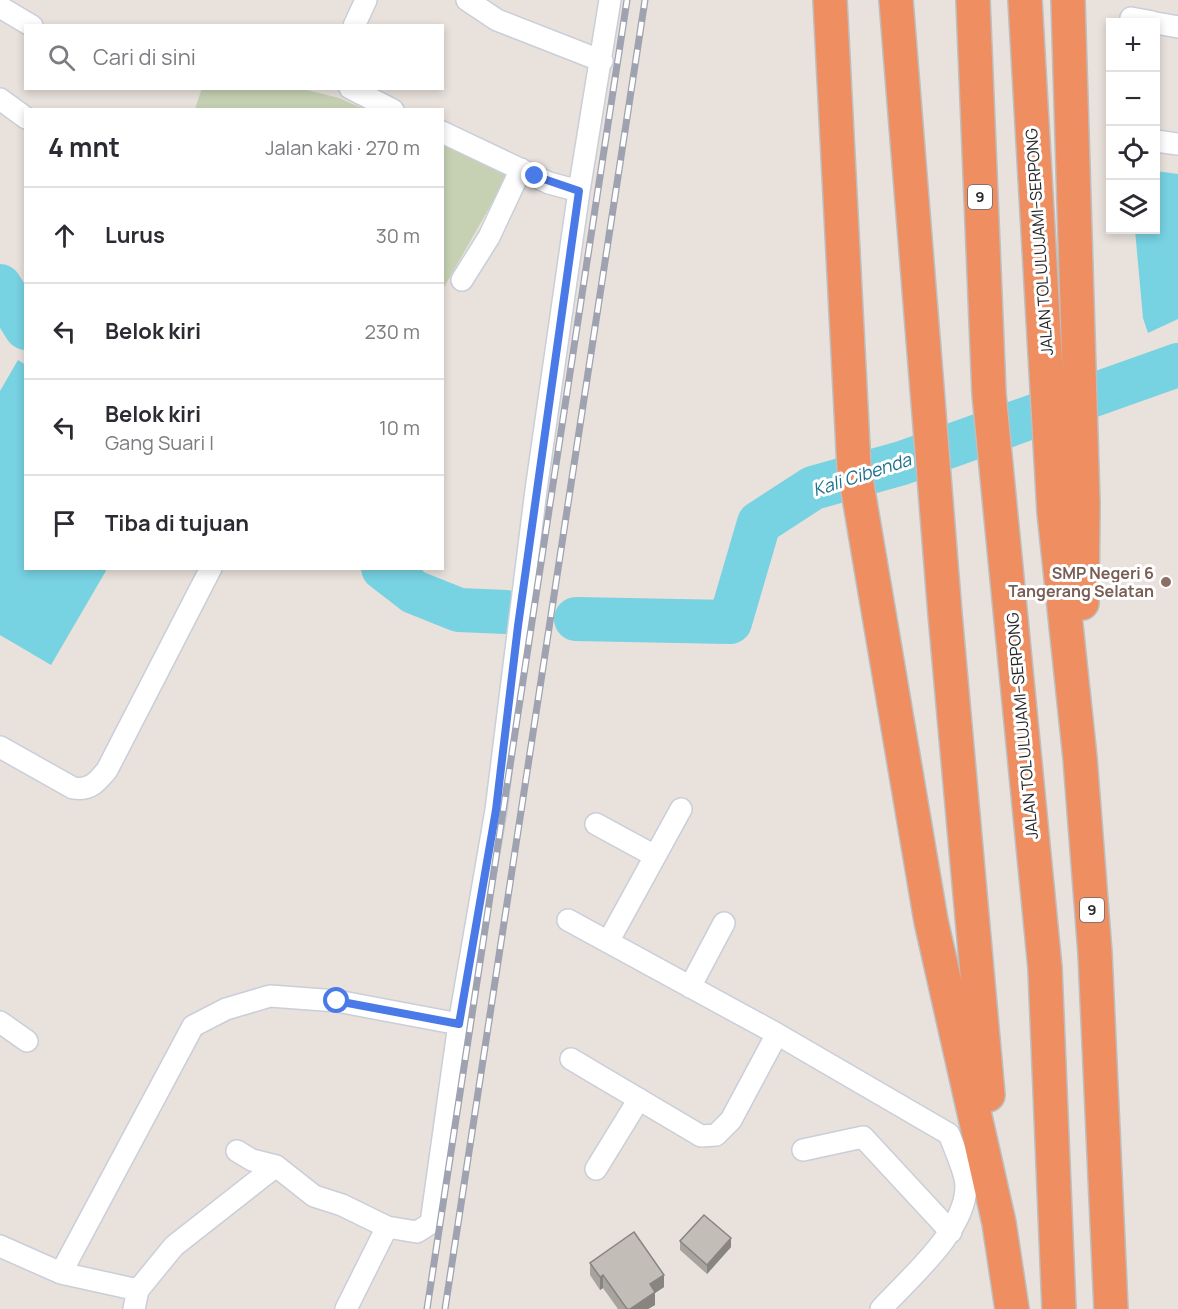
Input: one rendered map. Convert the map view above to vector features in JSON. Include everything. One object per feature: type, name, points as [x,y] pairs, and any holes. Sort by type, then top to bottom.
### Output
[{"type":"highway","points":[[830,0],[854,467],[931,921],[999,1223]]},
{"type":"highway","points":[[896,0],[945,614],[999,1223],[1012,1309]]},
{"type":"highway","name":"JALAN TOL ULUJAMI–SERPONG","points":[[973,0],[988,394],[1045,968],[1059,1309]]},
{"type":"highway","name":"JALAN TOL ULUJAMI–SERPONG","points":[[1025,0],[1047,371],[1068,508],[1080,758],[1095,953],[1110,1309]]},
{"type":"highway","points":[[1068,0],[1077,313],[1068,508]]},
{"type":"street","points":[[355,24],[366,0]]},
{"type":"street","points":[[467,0],[496,20],[602,61]]},
{"type":"street","points":[[237,1151],[252,1160],[276,1166],[314,1196],[342,1205],[387,1227],[417,1232],[430,1223],[459,1024],[496,810],[518,626],[579,191],[602,61],[610,0]]},
{"type":"street","points":[[0,7],[29,24]]},
{"type":"street","points":[[1160,24],[1178,27]]},
{"type":"street","points":[[354,90],[389,108]]},
{"type":"street","points":[[0,99],[24,117]]},
{"type":"street","points":[[444,133],[549,183],[579,191]]},
{"type":"street","points":[[1160,142],[1178,144]]},
{"type":"street","points":[[462,280],[489,237],[521,169]]},
{"type":"street","points":[[0,747],[74,788],[82,790],[96,784],[107,770],[210,570]]},
{"type":"street","points":[[608,942],[681,808]]},
{"type":"street","points":[[596,824],[655,856]]},
{"type":"street","points":[[568,921],[777,1034],[949,1134],[966,1186],[958,1216],[951,1232],[881,1309]]},
{"type":"street","points":[[690,987],[724,923]]},
{"type":"street","points":[[61,1273],[193,1026],[226,1009],[270,996],[337,1001],[459,1024]]},
{"type":"street","points":[[0,1022],[27,1041]]},
{"type":"street","points":[[571,1059],[701,1136],[716,1134],[731,1120],[777,1034]]},
{"type":"street","points":[[596,1169],[639,1099]]},
{"type":"street","points":[[803,1150],[863,1137],[951,1232]]},
{"type":"street","points":[[0,1246],[61,1273],[136,1300],[174,1246],[276,1166]]},
{"type":"street","points":[[346,1309],[387,1227]]},
{"type":"green space","points":[[201,90],[307,90],[339,98],[362,108],[195,108]]},
{"type":"green space","points":[[444,145],[508,175],[444,287]]},
{"type":"water","points":[[1160,172],[1178,174],[1178,319],[1148,333],[1143,318],[1135,234],[1160,234]]},
{"type":"water","points":[[18,360],[24,364],[24,570],[106,570],[51,665],[0,635],[0,391]]},
{"type":"building","points":[[704,1215],[731,1238],[707,1265],[680,1241]]},
{"type":"building","points":[[634,1232],[664,1275],[650,1284],[655,1292],[627,1309],[603,1275],[600,1277],[590,1263]]},
{"type":"waterway","name":"Kali Cibenda","points":[[0,286],[24,325]]},
{"type":"waterway","name":"Kali Cibenda","points":[[576,619],[730,622],[759,523],[813,488],[902,463],[1178,365]]},
{"type":"waterway","name":"Kali Cibenda","points":[[386,570],[414,592],[459,610],[506,612]]},
{"type":"railway","points":[[427,1309],[627,0]]},
{"type":"railway","points":[[445,1309],[645,0]]},
{"type":"place","name":"SMP Negeri 6 Tangerang Selatan","points":[[1166,582]]},
{"type":"route","points":[[337,1001],[459,1024],[496,810],[536,490],[579,191],[549,183],[535,176]]}]
